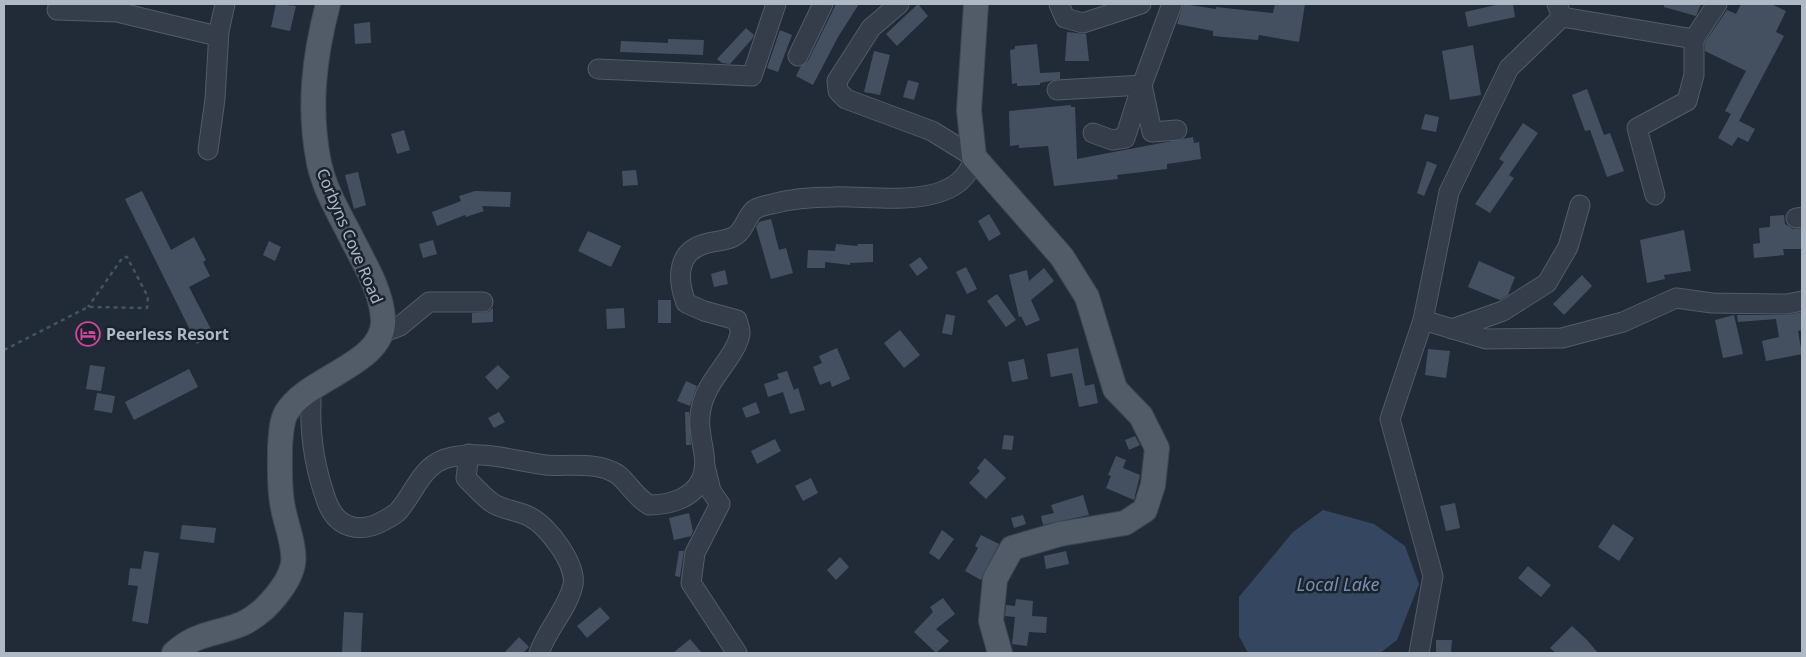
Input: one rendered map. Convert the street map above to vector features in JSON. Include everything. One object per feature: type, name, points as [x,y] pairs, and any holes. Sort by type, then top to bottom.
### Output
[{"type":"main road","name":"Corbyns Cove Road","points":[[328,4],[313,79],[315,131],[319,164],[330,195],[374,286],[382,313],[382,333]]},
{"type":"main road","points":[[976,4],[969,110],[974,157],[1062,257],[1087,297],[1115,389],[1141,416],[1157,448],[1153,485],[1145,510],[1125,523],[1060,534],[1012,548],[995,579],[991,622],[1000,653]]},
{"type":"main road","points":[[174,653],[198,637],[246,624],[265,608],[286,581],[294,563],[282,502],[280,466],[281,433],[286,414],[298,398],[312,386],[367,353],[382,333]]},
{"type":"street","points":[[208,150],[219,31],[226,4]]},
{"type":"street","points":[[598,69],[752,76],[776,4]]},
{"type":"street","points":[[798,56],[823,4]]},
{"type":"street","points":[[737,653],[691,583],[696,553],[720,504],[711,491],[705,465],[699,417],[703,398],[714,376],[736,345],[741,332],[737,320],[686,304],[680,287],[679,270],[687,253],[706,243],[722,241],[736,236],[755,209],[773,203],[832,196],[914,198],[939,192],[962,181],[971,170],[974,157],[932,131],[846,99],[838,91],[837,81],[871,28],[899,4]]},
{"type":"street","points":[[1059,4],[1065,18],[1083,23],[1142,4]]},
{"type":"street","points":[[1093,133],[1112,140],[1125,138],[1172,4]]},
{"type":"street","points":[[1655,195],[1637,128],[1687,101],[1694,74],[1694,39],[1717,4]]},
{"type":"street","points":[[57,10],[117,12],[213,36],[219,31]]},
{"type":"street","points":[[1420,653],[1433,576],[1390,419],[1423,320],[1449,192],[1509,68],[1559,10],[1694,39]]},
{"type":"street","points":[[1057,90],[1142,85]]},
{"type":"street","points":[[1142,85],[1152,132],[1177,130]]},
{"type":"street","points":[[1452,329],[1503,311],[1547,283],[1568,247],[1580,204]]},
{"type":"street","points":[[1423,320],[1486,339],[1562,338],[1623,322],[1676,298],[1712,304],[1787,304],[1802,301]]},
{"type":"street","points":[[382,333],[400,326],[429,302],[483,302]]},
{"type":"street","points":[[312,386],[311,442],[317,472],[331,512],[340,523],[354,528],[369,528],[399,511],[420,478],[433,464],[449,457],[469,454],[548,465],[604,469],[617,474],[637,498],[649,506],[664,505],[677,501],[684,496],[701,481],[705,465]]},
{"type":"street","points":[[469,454],[466,478],[492,504],[531,517],[551,533],[570,566],[573,584],[560,612],[544,636],[539,653]]},
{"type":"path","points":[[4,350],[88,307],[123,257],[127,257],[148,297],[147,308],[88,307]]},
{"type":"water","name":"Local Lake","points":[[1323,510],[1374,524],[1405,546],[1419,584],[1397,640],[1380,653],[1248,653],[1239,636],[1239,597],[1293,532]]},
{"type":"building","points":[[276,4],[296,6],[290,31],[271,27]]},
{"type":"building","points":[[836,4],[859,4],[838,37],[813,85],[796,76],[801,66],[808,61]]},
{"type":"building","points":[[918,4],[928,16],[897,46],[886,34]]},
{"type":"building","points":[[1183,4],[1216,9],[1216,7],[1273,13],[1275,4],[1305,4],[1299,42],[1259,35],[1258,40],[1213,36],[1213,31],[1177,24]]},
{"type":"building","points":[[1500,4],[1513,4],[1515,17],[1468,27],[1465,12]]},
{"type":"building","points":[[1664,4],[1701,4],[1696,16],[1664,7]]},
{"type":"building","points":[[1741,4],[1771,4],[1786,11],[1776,32],[1784,36],[1739,121],[1755,129],[1748,142],[1738,137],[1732,146],[1718,138],[1731,114],[1725,111],[1746,71],[1705,51],[1705,42],[1727,10],[1736,14]]},
{"type":"building","points":[[370,22],[371,43],[355,44],[354,24]]},
{"type":"building","points":[[746,28],[754,35],[730,64],[722,63],[717,59]]},
{"type":"building","points":[[780,30],[792,35],[778,72],[767,68]]},
{"type":"building","points":[[1067,32],[1086,34],[1089,61],[1065,61]]},
{"type":"building","points":[[668,39],[704,40],[703,55],[620,52],[621,41],[668,43]]},
{"type":"building","points":[[1037,44],[1040,73],[1060,72],[1060,79],[1040,83],[1040,85],[1017,86],[1017,83],[1012,84],[1010,50],[1015,49],[1015,46]]},
{"type":"building","points":[[1473,45],[1481,95],[1450,100],[1442,51]]},
{"type":"building","points":[[874,51],[890,55],[880,95],[864,92]]},
{"type":"building","points":[[908,80],[919,83],[914,100],[903,97]]},
{"type":"building","points":[[1587,89],[1604,135],[1610,133],[1624,171],[1607,177],[1590,130],[1585,131],[1572,95]]},
{"type":"building","points":[[1071,105],[1071,107],[1075,107],[1077,159],[1193,137],[1194,143],[1199,142],[1201,159],[1167,164],[1167,169],[1117,175],[1118,179],[1054,186],[1048,146],[1019,148],[1019,145],[1010,146],[1009,111]]},
{"type":"building","points":[[1425,114],[1439,117],[1436,132],[1421,129]]},
{"type":"building","points":[[1523,123],[1538,133],[1509,175],[1514,178],[1490,213],[1475,204],[1504,162],[1499,159]]},
{"type":"building","points":[[404,130],[410,150],[397,154],[391,134]]},
{"type":"building","points":[[1427,161],[1437,165],[1424,196],[1417,193]]},
{"type":"building","points":[[636,170],[638,185],[623,186],[622,171]]},
{"type":"building","points":[[358,172],[366,205],[354,209],[345,175]]},
{"type":"building","points":[[142,191],[171,250],[194,237],[206,260],[203,262],[210,276],[189,287],[214,335],[197,344],[125,199]]},
{"type":"building","points":[[475,191],[511,192],[510,207],[482,206],[484,211],[466,217],[465,215],[437,226],[432,212],[461,201],[459,196]]},
{"type":"building","points":[[989,214],[1001,234],[989,241],[978,221]]},
{"type":"building","points":[[1784,215],[1785,224],[1793,229],[1802,228],[1802,249],[1783,249],[1784,255],[1754,258],[1753,244],[1760,243],[1759,228],[1770,227],[1770,216]]},
{"type":"building","points":[[771,219],[779,250],[786,248],[793,273],[771,279],[756,227],[759,222]]},
{"type":"building","points":[[1684,230],[1691,271],[1664,275],[1665,279],[1647,283],[1640,240]]},
{"type":"building","points":[[588,231],[621,246],[611,267],[578,251]]},
{"type":"building","points":[[433,240],[437,254],[423,258],[419,244]]},
{"type":"building","points":[[269,241],[281,247],[275,261],[263,255]]},
{"type":"building","points":[[836,244],[858,246],[857,244],[873,244],[873,262],[850,263],[850,265],[825,262],[825,268],[807,268],[808,250],[835,251]]},
{"type":"building","points":[[920,257],[928,268],[917,276],[909,265]]},
{"type":"building","points":[[1479,261],[1515,277],[1508,295],[1500,300],[1468,287]]},
{"type":"building","points":[[966,267],[977,289],[967,294],[956,272]]},
{"type":"building","points":[[1044,268],[1054,281],[1031,300],[1040,320],[1026,326],[1021,316],[1019,317],[1009,275],[1027,270],[1029,281]]},
{"type":"building","points":[[725,270],[728,284],[714,287],[711,274]]},
{"type":"building","points":[[1582,275],[1592,286],[1564,315],[1553,304]]},
{"type":"building","points":[[997,294],[1016,320],[1006,327],[987,301]]},
{"type":"building","points":[[658,300],[671,300],[671,323],[658,323]]},
{"type":"building","points":[[493,308],[493,322],[472,323],[472,313],[488,312]]},
{"type":"building","points":[[624,308],[625,328],[607,329],[606,309]]},
{"type":"building","points":[[1802,312],[1802,330],[1798,331],[1802,354],[1766,361],[1762,341],[1779,337],[1776,319],[1738,322],[1737,315],[1787,315]]},
{"type":"building","points":[[946,314],[955,316],[952,335],[942,333]]},
{"type":"building","points":[[1734,315],[1743,354],[1723,358],[1715,320]]},
{"type":"building","points":[[900,330],[920,355],[904,368],[884,343]]},
{"type":"building","points":[[837,348],[850,379],[832,387],[830,381],[820,385],[813,367],[822,363],[819,356]]},
{"type":"building","points":[[1078,348],[1085,386],[1094,384],[1098,403],[1079,407],[1072,373],[1051,377],[1047,354]]},
{"type":"building","points":[[1428,349],[1450,351],[1446,378],[1425,375]]},
{"type":"building","points":[[1024,359],[1028,379],[1012,382],[1008,362]]},
{"type":"building","points":[[90,365],[105,367],[101,391],[86,389]]},
{"type":"building","points":[[498,365],[510,377],[497,390],[485,377]]},
{"type":"building","points":[[189,369],[198,387],[134,420],[125,402]]},
{"type":"building","points":[[787,371],[794,390],[798,388],[805,410],[790,414],[783,392],[768,397],[764,384],[779,379],[777,374]]},
{"type":"building","points":[[686,381],[697,386],[690,406],[677,401]]},
{"type":"building","points":[[97,393],[115,396],[112,413],[94,410]]},
{"type":"building","points":[[756,402],[760,413],[746,418],[742,408]]},
{"type":"building","points":[[499,412],[505,422],[494,428],[488,418]]},
{"type":"building","points":[[685,412],[689,412],[691,445],[686,445]]},
{"type":"building","points":[[1004,435],[1014,436],[1012,450],[1002,449]]},
{"type":"building","points":[[1135,436],[1140,445],[1129,450],[1125,440]]},
{"type":"building","points":[[775,439],[781,451],[757,464],[751,451]]},
{"type":"building","points":[[1116,456],[1126,460],[1123,468],[1140,475],[1134,500],[1106,488],[1111,476],[1108,475]]},
{"type":"building","points":[[985,458],[1006,478],[986,499],[969,483],[980,471],[977,468]]},
{"type":"building","points":[[811,478],[818,493],[803,501],[795,486]]},
{"type":"building","points":[[1083,495],[1089,515],[1043,525],[1041,516],[1054,513],[1051,505]]},
{"type":"building","points":[[1455,503],[1460,528],[1446,531],[1440,506]]},
{"type":"building","points":[[689,513],[693,531],[691,536],[674,540],[669,518]]},
{"type":"building","points":[[1023,515],[1026,524],[1014,528],[1011,518]]},
{"type":"building","points":[[1613,524],[1634,538],[1619,561],[1598,547]]},
{"type":"building","points":[[182,525],[216,528],[214,543],[180,539]]},
{"type":"building","points":[[942,530],[954,539],[939,560],[929,553]]},
{"type":"building","points":[[981,535],[999,544],[981,580],[965,571],[978,548],[975,546]]},
{"type":"building","points":[[144,551],[159,553],[148,624],[132,621],[138,586],[128,585],[130,568],[141,569]]},
{"type":"building","points":[[679,551],[684,551],[680,577],[675,576]]},
{"type":"building","points":[[1066,551],[1069,564],[1046,569],[1044,556]]},
{"type":"building","points":[[840,557],[849,567],[836,580],[827,570]]},
{"type":"building","points":[[1528,566],[1551,585],[1541,597],[1518,578]]},
{"type":"building","points":[[943,598],[955,614],[936,629],[949,641],[936,653],[914,632],[933,612],[930,607]]},
{"type":"building","points":[[1016,599],[1033,601],[1032,616],[1047,617],[1046,633],[1029,632],[1027,646],[1012,644],[1015,617],[1005,616],[1006,605],[1015,606]]},
{"type":"building","points":[[600,607],[610,618],[587,638],[577,626]]},
{"type":"building","points":[[344,612],[363,613],[361,653],[342,653]]},
{"type":"building","points":[[1572,626],[1598,653],[1556,653],[1550,648]]},
{"type":"building","points":[[519,637],[529,647],[523,653],[504,653]]},
{"type":"building","points":[[690,639],[702,653],[673,653]]},
{"type":"building","points":[[1436,640],[1452,640],[1451,653],[1436,653]]},
{"type":"place","name":"Peerless Resort","points":[[88,334]]}]
